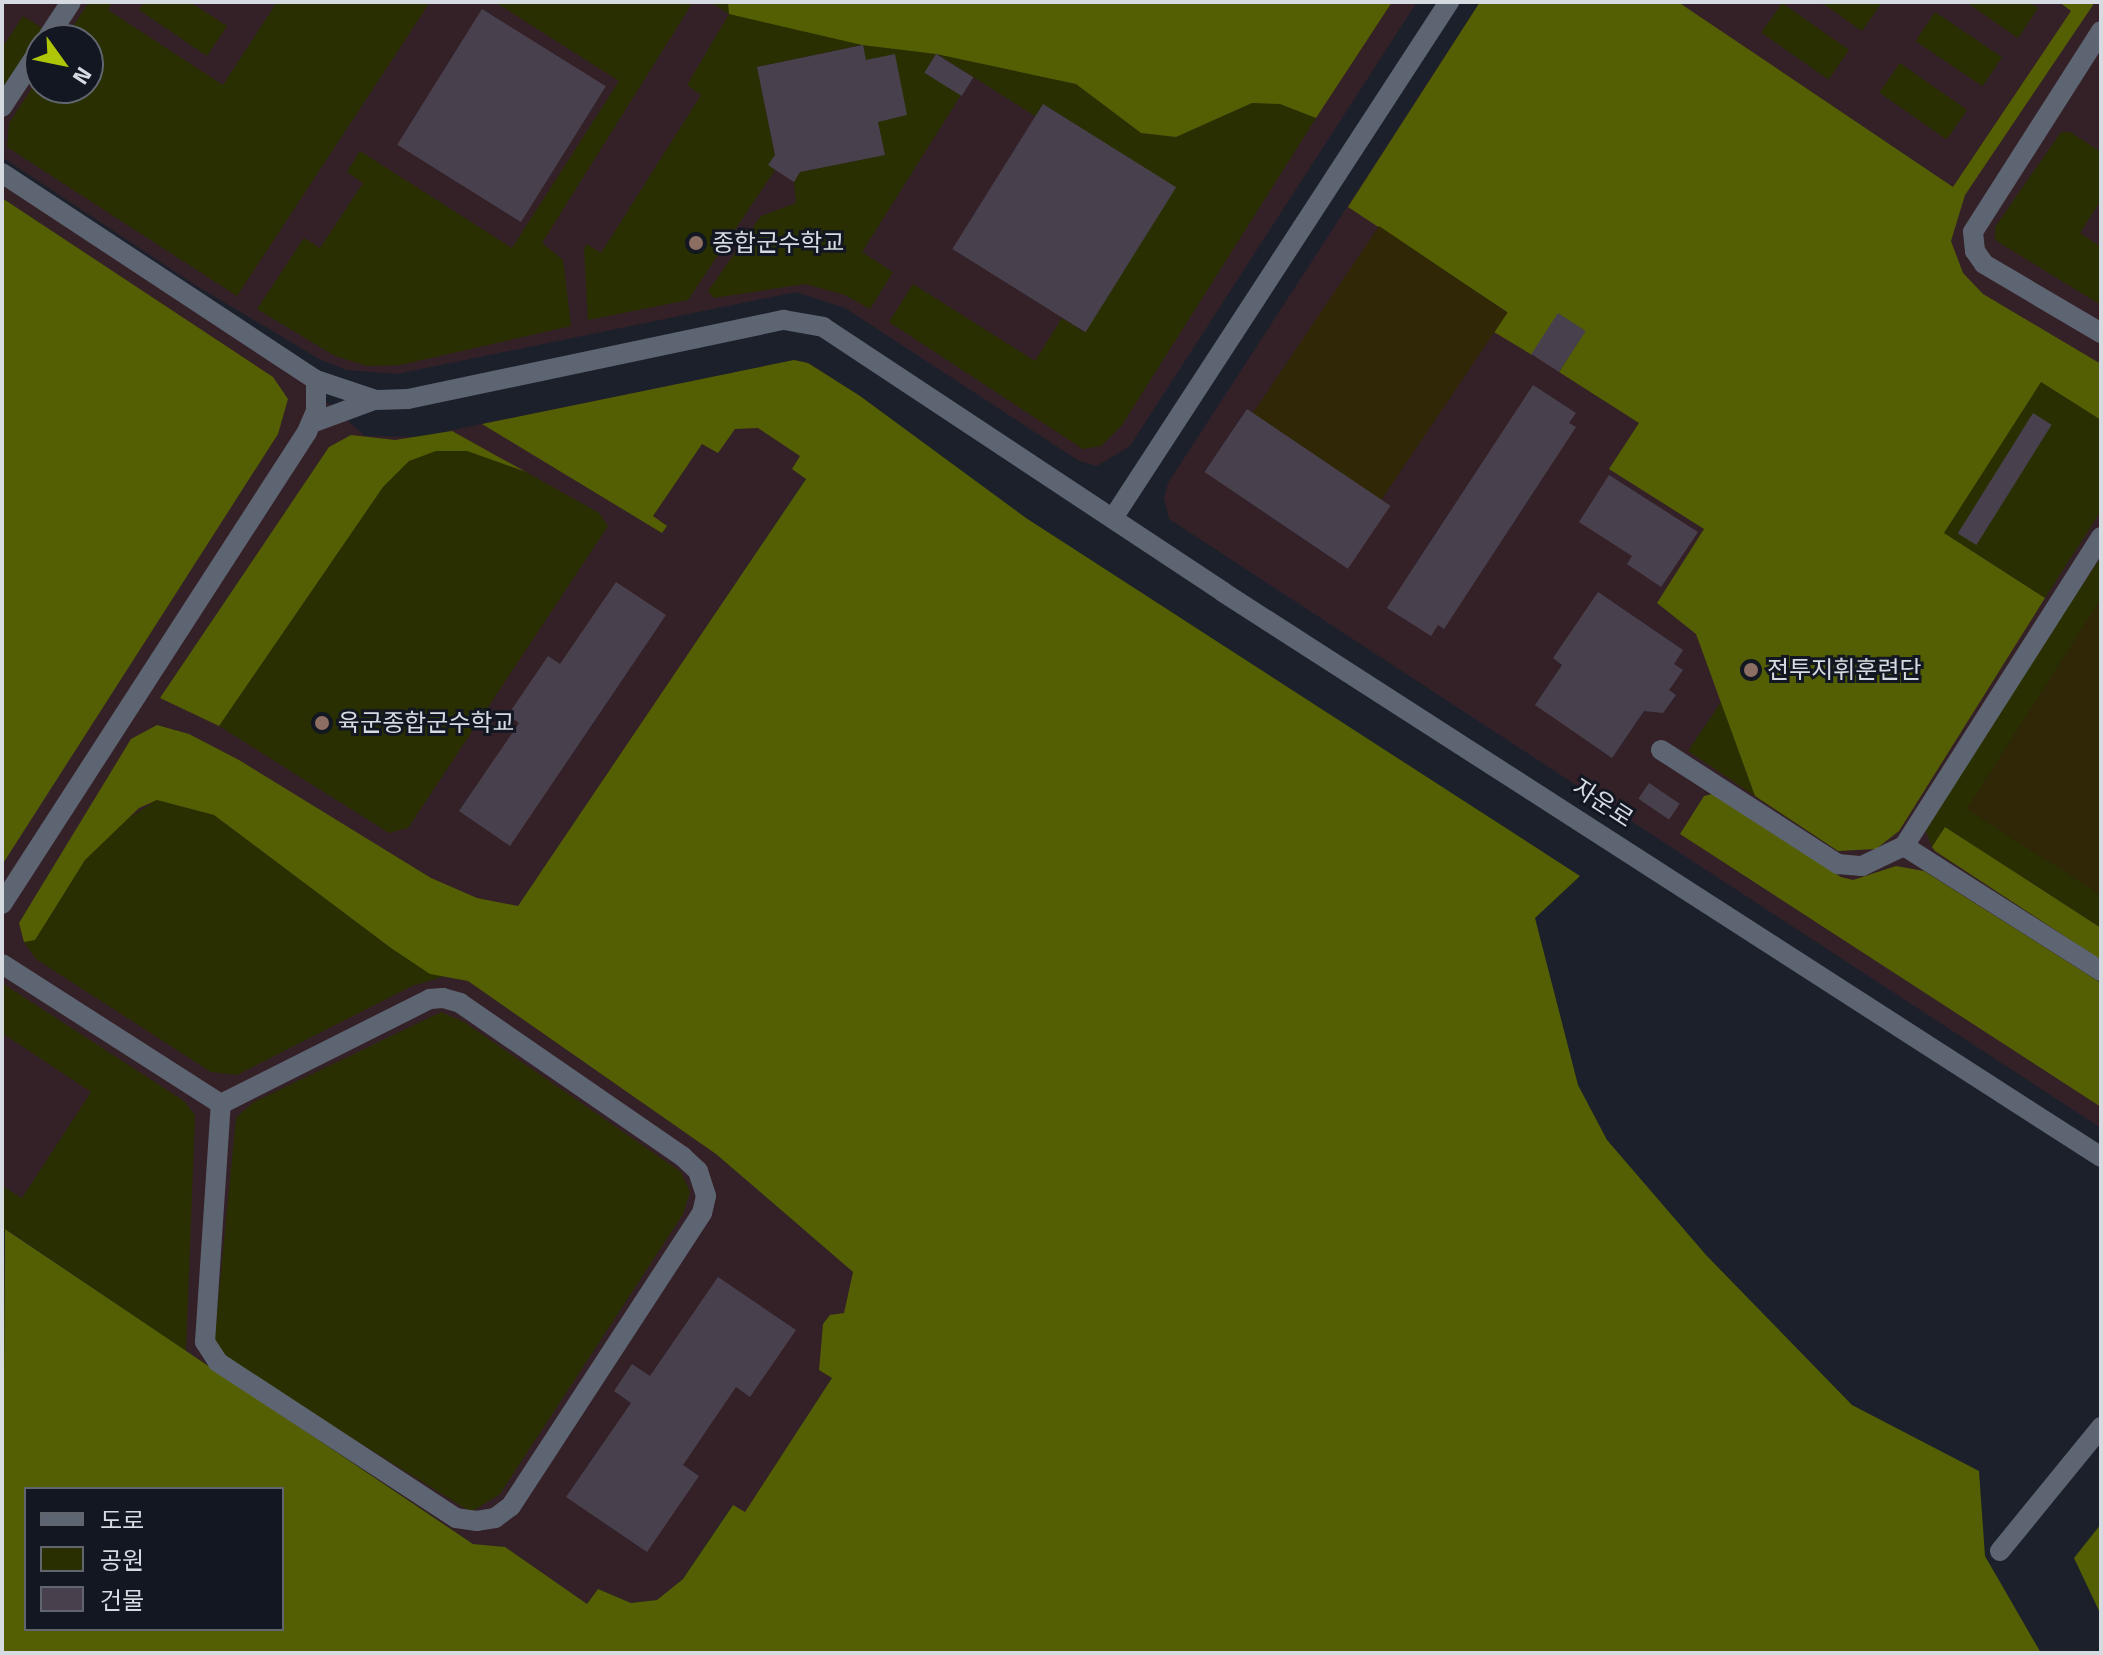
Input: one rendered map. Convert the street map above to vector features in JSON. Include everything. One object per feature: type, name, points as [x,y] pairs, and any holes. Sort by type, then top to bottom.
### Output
[{"type":"street","points":[[57,24],[71,2]]},
{"type":"street","points":[[1113,518],[1449,2]]},
{"type":"street","points":[[2101,31],[1973,232],[1975,251],[1984,264],[2101,333]]},
{"type":"street","points":[[2,107],[24,73]]},
{"type":"street","points":[[2,173],[316,380],[376,400]]},
{"type":"street","name":"자운로","points":[[376,400],[408,399],[784,320],[804,321],[863,350],[1113,518],[2101,1157]]},
{"type":"street","points":[[2,904],[312,423],[316,380]]},
{"type":"street","points":[[312,423],[376,400]]},
{"type":"street","points":[[1661,750],[1838,864],[1862,866],[1904,846],[2101,537]]},
{"type":"street","points":[[1904,846],[2101,971]]},
{"type":"street","points":[[2,964],[221,1104]]},
{"type":"street","points":[[443,998],[473,1012],[698,1171],[706,1196],[702,1213],[523,1488],[495,1518],[456,1518],[210,1353],[205,1342],[221,1104],[430,999],[443,998]]},
{"type":"street","points":[[2000,1551],[2101,1427]]},
{"type":"shaded area","name":"종합군수학교","points":[[2,2],[1417,2],[1130,446],[1097,466],[1079,461],[845,308],[796,292],[397,374],[347,370],[321,360],[195,285],[2,157]]},
{"type":"shaded area","name":"전투지휘훈련단","points":[[1480,2],[2101,2],[2101,1128],[1169,519],[1164,498],[1168,483]]},
{"type":"shaded area","name":"육군종합군수학교","points":[[2,182],[304,382],[365,436],[419,437],[794,360],[808,363],[860,396],[765,540],[716,1154],[853,1272],[832,1378],[745,1513],[732,1505],[683,1579],[657,1600],[631,1603],[598,1589],[587,1604],[505,1547],[473,1544],[6,1229],[2,1234]]},
{"type":"green space","points":[[89,2],[112,2],[108,10],[223,85],[277,2],[430,2],[237,296],[7,147],[9,123],[24,100],[24,104],[104,104],[104,24],[75,24]]},
{"type":"green space","points":[[144,2],[190,2],[227,26],[207,56],[139,10]]},
{"type":"green space","points":[[495,2],[693,2],[542,243],[563,260],[571,326],[400,365],[368,366],[335,356],[257,309],[304,238],[320,248],[363,183],[347,172],[360,151],[512,248],[619,81]]},
{"type":"green space","points":[[710,2],[728,2],[730,14],[863,45],[937,54],[925,73],[961,95],[862,252],[893,272],[870,309],[845,295],[805,284],[714,298],[708,291],[761,216],[796,203],[794,182],[800,172],[885,155],[861,45],[757,67],[775,155],[769,165],[775,170],[688,300],[588,320],[584,249],[587,244],[601,253],[701,95],[687,85],[729,14]]},
{"type":"green space","points":[[728,2],[1392,2],[1316,118],[1280,104],[1252,103],[1176,137],[1141,133],[1076,84],[936,54],[862,45],[729,14]]},
{"type":"green space","points":[[1480,2],[1678,2],[1953,187],[2071,11],[2059,2],[2095,2],[1965,195],[1951,241],[1963,273],[1983,294],[2101,364],[2101,420],[2041,382],[1944,533],[2045,598],[1899,831],[1876,849],[1838,851],[1755,796],[1696,634],[1657,603],[1704,529],[1609,469],[1639,423],[1559,372],[1585,331],[1558,314],[1532,355],[1494,332],[1507,312],[1348,207]]},
{"type":"green space","points":[[1821,2],[1882,2],[1862,31]]},
{"type":"green space","points":[[1966,2],[2029,2],[2038,8],[2018,38]]},
{"type":"green space","points":[[1782,3],[1849,50],[1829,80],[1761,32]]},
{"type":"green space","points":[[1935,12],[2002,57],[1983,86],[1915,41]]},
{"type":"green space","points":[[23,16],[36,24],[24,24],[24,55],[2,89],[2,48]]},
{"type":"green space","points":[[938,54],[1076,84],[1141,133],[1176,137],[1252,103],[1280,104],[1316,118],[1122,425],[1101,446],[1083,449],[889,322],[913,284],[1035,361],[1062,318],[1084,332],[1175,188],[1043,104],[1035,116]]},
{"type":"green space","points":[[1900,63],[1967,110],[1947,140],[1879,92]]},
{"type":"green space","points":[[2061,132],[2070,132],[2101,152],[2101,200],[2080,233],[2101,247],[2101,305],[1995,240],[1995,227]]},
{"type":"green space","points":[[2,198],[273,377],[288,399],[278,434],[2,865]]},
{"type":"green space","points":[[794,360],[808,363],[860,396],[1026,518],[1580,876],[1535,918],[1578,1085],[1607,1140],[1706,1255],[1852,1405],[1979,1471],[1985,1556],[2041,1653],[2,1653],[5,1229],[473,1544],[505,1547],[587,1604],[598,1589],[631,1603],[657,1600],[683,1579],[733,1505],[745,1512],[832,1378],[819,1370],[823,1324],[830,1315],[844,1313],[853,1272],[716,1154],[468,981],[430,974],[391,948],[214,815],[157,800],[139,808],[85,860],[35,940],[24,942],[19,923],[131,739],[157,725],[189,734],[239,760],[431,878],[477,898],[518,906],[806,479],[792,469],[800,456],[758,428],[735,429],[718,453],[702,444],[653,516],[667,526],[662,533],[482,424]]},
{"type":"green space","points":[[2041,382],[2101,420],[2101,511],[2045,598],[1944,533]]},
{"type":"green space","points":[[452,431],[526,472],[467,451],[436,451],[409,461],[383,487],[219,726],[160,698],[329,447],[351,435],[395,440]]},
{"type":"green space","points":[[436,451],[467,451],[526,472],[599,513],[608,526],[408,828],[389,833],[219,726],[383,487],[409,461]]},
{"type":"green space","points":[[2101,557],[2101,599],[1967,809],[2101,895],[2101,928],[1945,827],[1932,847],[1926,832],[1928,819]]},
{"type":"green space","points":[[1721,702],[1755,796],[1688,751]]},
{"type":"green space","points":[[1712,794],[1841,877],[1853,880],[1896,866],[1924,871],[2101,983],[2101,1107],[1680,834],[1704,796]]},
{"type":"green space","points":[[157,800],[214,815],[391,948],[442,977],[412,986],[237,1075],[211,1072],[36,959],[24,942],[35,939],[85,860],[116,826]]},
{"type":"green space","points":[[1945,827],[2101,928],[2101,960],[1935,851],[1932,847]]},
{"type":"green space","points":[[2,983],[184,1101],[195,1115],[186,1351],[6,1229],[2,1234],[2,1186],[22,1198],[91,1092],[2,1033]]},
{"type":"green space","points":[[441,1012],[464,1022],[681,1172],[690,1192],[683,1214],[500,1494],[471,1512],[226,1360],[214,1344],[236,1118],[252,1103]]},
{"type":"green space","points":[[2101,1524],[2101,1615],[2074,1558]]},
{"type":"sand","points":[[1379,226],[1508,313],[1381,500],[1253,413]]},
{"type":"sand","points":[[2101,599],[2101,895],[1967,809]]},
{"type":"building","points":[[482,9],[606,86],[521,222],[397,145]]},
{"type":"building","points":[[863,45],[866,60],[895,54],[907,115],[878,122],[885,155],[800,172],[794,182],[768,165],[775,155],[757,67]]},
{"type":"building","points":[[936,54],[973,77],[962,96],[924,73]]},
{"type":"building","points":[[1043,104],[1176,187],[1086,332],[952,249]]},
{"type":"building","points":[[1558,313],[1586,331],[1559,372],[1531,354]]},
{"type":"building","points":[[1533,385],[1576,413],[1569,423],[1576,427],[1444,629],[1438,625],[1431,636],[1387,608]]},
{"type":"building","points":[[1247,409],[1390,506],[1348,569],[1205,472]]},
{"type":"building","points":[[2033,413],[2052,425],[1976,545],[1958,533]]},
{"type":"building","points":[[1609,475],[1698,532],[1661,587],[1627,564],[1632,556],[1579,522]]},
{"type":"building","points":[[616,582],[666,615],[510,846],[459,811],[519,723],[508,715],[548,656],[560,664]]},
{"type":"building","points":[[1598,592],[1683,650],[1674,664],[1683,670],[1669,690],[1676,695],[1663,713],[1644,711],[1612,758],[1535,705],[1562,665],[1553,658]]},
{"type":"building","points":[[1649,783],[1680,804],[1669,819],[1638,799]]},
{"type":"building","points":[[718,1277],[796,1330],[750,1397],[736,1387],[683,1465],[699,1476],[647,1552],[566,1497],[631,1403],[614,1391],[632,1364],[650,1376]]},
{"type":"place","name":"종합군수학교","points":[[696,243]]},
{"type":"place","name":"전투지휘훈련단","points":[[1751,670]]},
{"type":"place","name":"육군종합군수학교","points":[[322,723]]}]
